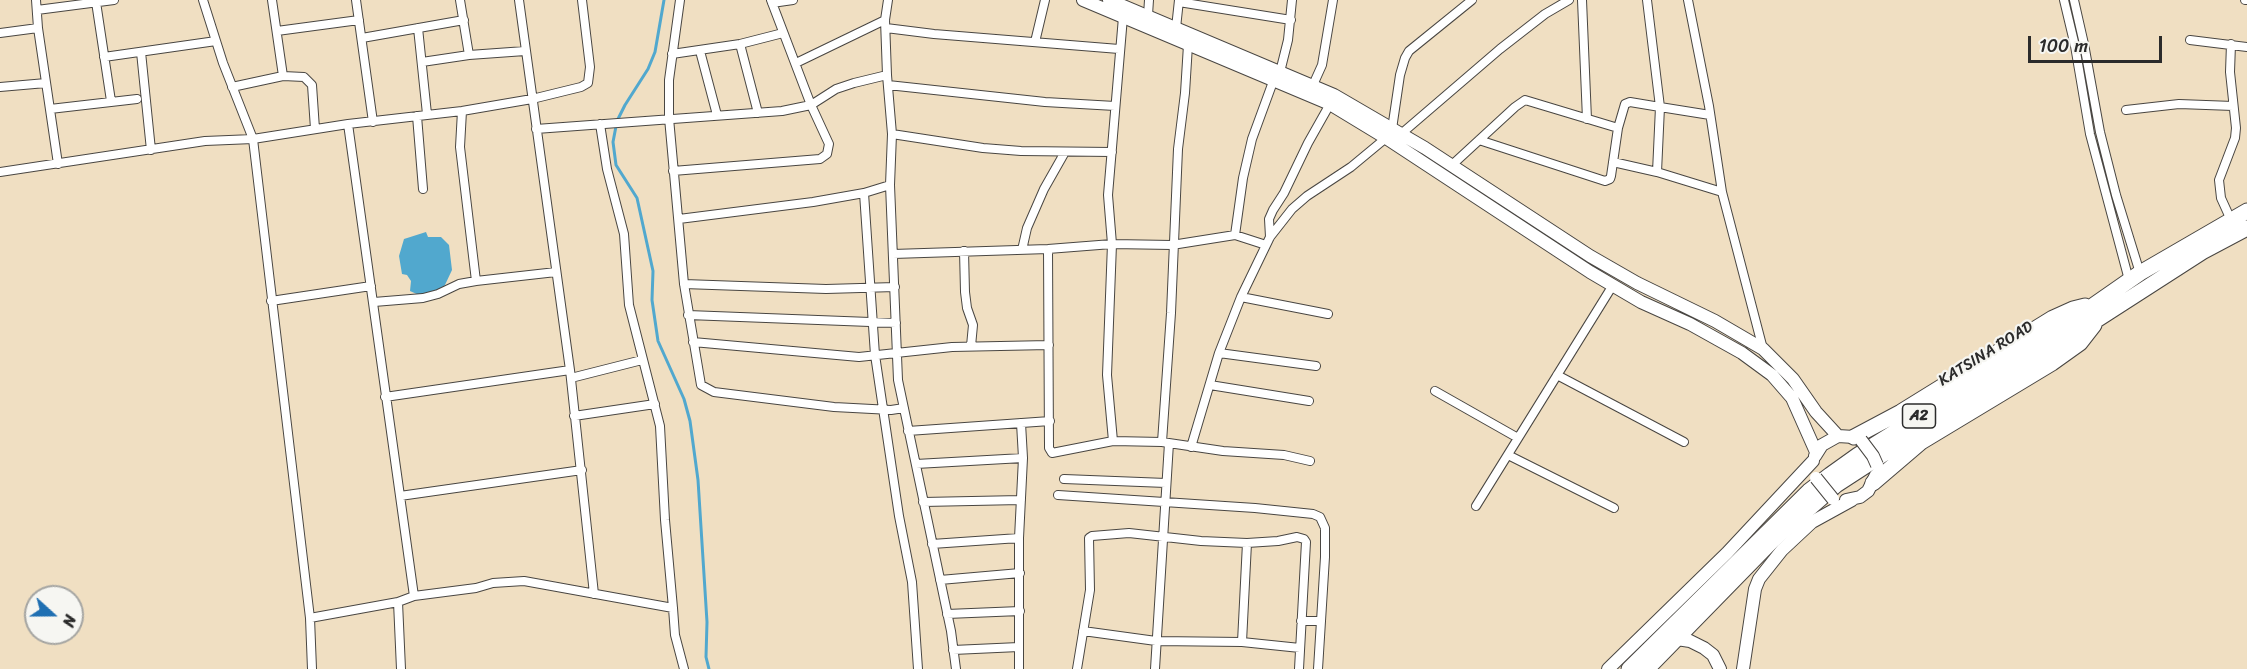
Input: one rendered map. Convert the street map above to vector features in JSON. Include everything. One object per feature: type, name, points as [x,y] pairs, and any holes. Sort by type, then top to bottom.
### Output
[{"type":"highway","name":"KATSINA ROAD","points":[[1647,669],[1773,540],[1821,496],[1918,431],[2042,355],[2097,311],[2134,277],[2247,212]]},
{"type":"highway","name":"KATSINA ROAD","points":[[1629,669],[1801,499],[1858,455],[2061,328],[2097,311],[2247,228]]},
{"type":"highway","points":[[1851,437],[1901,412],[2053,318],[2073,309],[2097,311],[2088,336],[2052,363],[1921,442],[1873,483]]},
{"type":"main road","points":[[1083,0],[1188,45],[1277,76],[1313,85],[1334,95],[1393,134],[1540,240],[1641,302],[1690,324],[1742,353],[1762,368],[1792,398],[1814,457],[1812,470],[1816,478],[1833,499],[1852,500]]},
{"type":"main road","points":[[1109,0],[1148,15],[1277,76],[1452,165],[1590,256],[1637,283],[1716,321],[1763,349],[1793,379],[1816,412],[1870,452],[1877,465],[1873,483],[1868,491],[1812,522],[1782,550],[1759,579],[1755,589],[1743,669]]},
{"type":"main road","points":[[1608,669],[1727,553],[1829,439],[1851,437]]},
{"type":"main road","points":[[1677,639],[1690,641],[1704,648],[1713,656],[1720,669]]},
{"type":"street","points":[[36,0],[58,164]]},
{"type":"street","points":[[38,10],[114,0]]},
{"type":"street","points":[[203,0],[232,87],[253,139],[310,618],[312,669]]},
{"type":"street","points":[[272,0],[284,76]]},
{"type":"street","points":[[356,0],[373,122]]},
{"type":"street","points":[[460,0],[470,55]]},
{"type":"street","points":[[519,0],[571,374],[594,594]]},
{"type":"street","points":[[0,167],[0,172],[206,141],[253,139],[348,124],[462,111],[532,99],[581,87],[588,83],[589,51],[582,0]]},
{"type":"street","points":[[680,0],[669,80],[669,118],[684,284],[701,385],[714,392],[834,407],[882,410],[904,408]]},
{"type":"street","points":[[673,171],[820,159],[827,154],[829,144],[811,105],[772,1],[793,0]]},
{"type":"street","points":[[888,0],[887,75],[892,134],[890,185],[898,380],[947,614],[956,669]]},
{"type":"street","points":[[1035,42],[1045,0]]},
{"type":"street","points":[[1148,15],[1149,0]]},
{"type":"street","points":[[1236,235],[1243,178],[1252,140],[1277,76],[1288,40],[1292,0]]},
{"type":"street","points":[[1313,85],[1322,65],[1333,0]]},
{"type":"street","points":[[1393,134],[1400,75],[1409,51],[1472,0]]},
{"type":"street","points":[[1191,447],[1219,353],[1241,297],[1268,241],[1298,204],[1322,184],[1351,166],[1393,134],[1545,14],[1569,0]]},
{"type":"street","points":[[1582,0],[1587,120]]},
{"type":"street","points":[[1647,0],[1660,107],[1657,172]]},
{"type":"street","points":[[1688,0],[1722,192],[1763,349]]},
{"type":"street","points":[[2064,0],[2075,46],[2090,134],[2134,277]]},
{"type":"street","points":[[2074,0],[2100,132],[2134,277]]},
{"type":"street","points":[[1176,28],[1179,1],[1291,20]]},
{"type":"street","points":[[96,2],[111,101]]},
{"type":"street","points":[[1113,441],[1107,375],[1112,244],[1108,195],[1123,17]]},
{"type":"street","points":[[277,31],[359,20]]},
{"type":"street","points":[[362,38],[464,20]]},
{"type":"street","points":[[796,63],[886,24],[934,34],[1119,49]]},
{"type":"street","points":[[0,33],[38,28]]},
{"type":"street","points":[[418,28],[422,62],[423,189]]},
{"type":"street","points":[[672,54],[740,44],[783,33]]},
{"type":"street","points":[[2190,40],[2247,47]]},
{"type":"street","points":[[104,57],[216,41]]},
{"type":"street","points":[[740,44],[758,113]]},
{"type":"street","points":[[2231,44],[2235,138],[2219,180],[2221,198],[2231,220]]},
{"type":"street","points":[[1155,669],[1166,502],[1165,443],[1172,245],[1188,45]]},
{"type":"street","points":[[422,62],[470,55],[525,51]]},
{"type":"street","points":[[700,51],[717,116]]},
{"type":"street","points":[[141,52],[151,150]]},
{"type":"street","points":[[536,129],[758,113],[811,105],[836,89],[854,82],[887,75]]},
{"type":"street","points":[[232,87],[284,76],[304,77],[312,85],[315,129]]},
{"type":"street","points":[[0,87],[46,83]]},
{"type":"street","points":[[888,85],[1046,102],[1115,106]]},
{"type":"street","points":[[50,109],[137,99]]},
{"type":"street","points":[[1452,165],[1525,100],[1618,128]]},
{"type":"street","points":[[1479,140],[1605,181],[1610,179],[1618,128],[1623,106],[1627,102],[1710,115]]},
{"type":"street","points":[[1268,241],[1269,219],[1273,210],[1330,104]]},
{"type":"street","points":[[2126,110],[2179,104],[2233,106]]},
{"type":"street","points":[[462,111],[460,147],[476,281]]},
{"type":"street","points":[[348,124],[414,596]]},
{"type":"street","points":[[600,124],[606,162],[624,234],[629,304],[662,440],[665,520],[675,634],[684,669]]},
{"type":"street","points":[[892,134],[983,148],[1112,152]]},
{"type":"street","points":[[1022,250],[1027,228],[1044,189],[1065,152]]},
{"type":"street","points":[[1613,162],[1657,172],[1722,192]]},
{"type":"street","points":[[679,219],[813,202],[864,193],[890,185]]},
{"type":"street","points":[[864,193],[882,410],[912,582],[918,669]]},
{"type":"street","points":[[1284,193],[1298,204]]},
{"type":"street","points":[[893,254],[1048,249],[1112,244],[1172,245],[1236,235],[1268,241]]},
{"type":"street","points":[[1048,249],[1049,448],[1052,453],[1113,441],[1165,443],[1284,454],[1310,461]]},
{"type":"street","points":[[964,251],[966,300],[973,325],[972,346]]},
{"type":"street","points":[[374,302],[423,298],[459,284],[476,281],[556,272]]},
{"type":"street","points":[[684,284],[826,290],[895,287]]},
{"type":"street","points":[[1476,506],[1612,285]]},
{"type":"street","points":[[271,301],[371,286]]},
{"type":"street","points":[[1241,297],[1328,314]]},
{"type":"street","points":[[688,315],[896,323]]},
{"type":"street","points":[[693,342],[859,357],[972,346],[1049,345]]},
{"type":"street","points":[[1219,353],[1316,366]]},
{"type":"street","points":[[385,397],[571,374],[642,360]]},
{"type":"street","points":[[1557,375],[1684,442]]},
{"type":"street","points":[[1210,385],[1309,400]]},
{"type":"street","points":[[1435,391],[1518,438]]},
{"type":"street","points":[[574,416],[655,404]]},
{"type":"street","points":[[908,431],[1050,421]]},
{"type":"street","points":[[1019,669],[1019,538],[1023,458],[1021,423]]},
{"type":"street","points":[[1508,455],[1614,508]]},
{"type":"street","points":[[916,464],[1023,458]]},
{"type":"street","points":[[400,496],[582,470]]},
{"type":"street","points":[[1064,479],[1166,483]]},
{"type":"street","points":[[1058,495],[1255,507],[1320,516],[1325,528],[1325,557],[1318,669]]},
{"type":"street","points":[[923,502],[1021,500]]},
{"type":"street","points":[[1077,669],[1090,590],[1089,538],[1129,533],[1247,543],[1301,537],[1306,542],[1299,669]]},
{"type":"street","points":[[932,544],[1019,538]]},
{"type":"street","points":[[1242,642],[1247,543]]},
{"type":"street","points":[[940,580],[1020,573]]},
{"type":"street","points":[[310,618],[398,602],[414,596],[476,588],[492,583],[524,582],[673,608]]},
{"type":"street","points":[[398,602],[401,669]]},
{"type":"street","points":[[947,614],[1020,611]]},
{"type":"street","points":[[1301,621],[1321,621]]},
{"type":"street","points":[[1083,631],[1156,641],[1242,642],[1300,648]]},
{"type":"street","points":[[953,650],[1018,647]]},
{"type":"water","points":[[426,232],[428,237],[441,237],[449,245],[452,270],[444,287],[435,292],[419,295],[410,291],[411,281],[407,275],[402,274],[399,256],[404,239]]},
{"type":"waterway","points":[[664,0],[655,52],[648,69],[617,121],[613,142],[616,165],[637,198],[653,271],[652,300],[658,341],[684,399],[690,421],[698,480],[707,622],[706,657],[709,669]]}]
